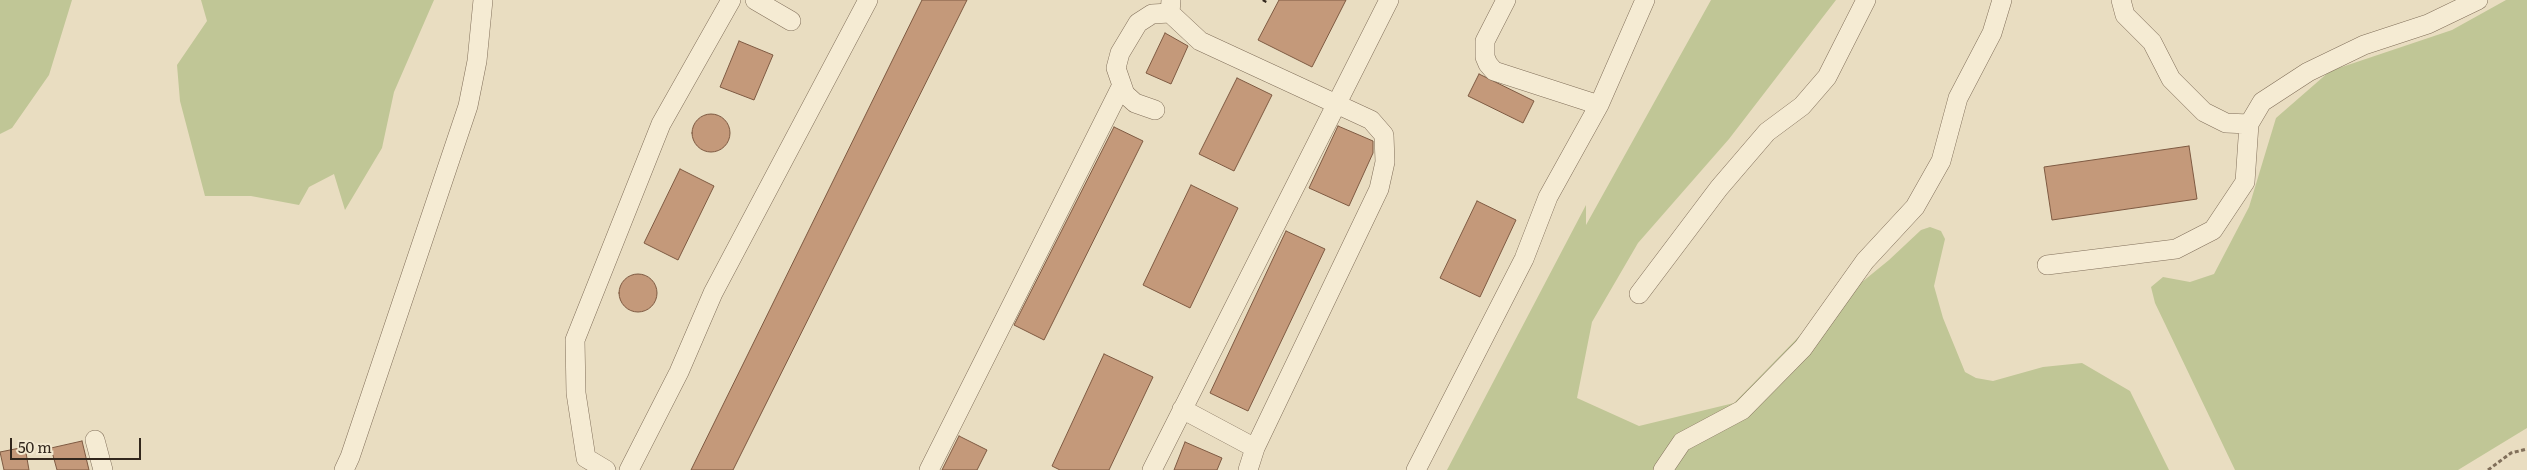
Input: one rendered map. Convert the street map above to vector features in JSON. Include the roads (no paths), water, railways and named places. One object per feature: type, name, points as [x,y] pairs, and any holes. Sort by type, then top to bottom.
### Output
[{"type":"street","points":[[344,470],[468,106],[477,61],[483,0]]},
{"type":"street","points":[[606,470],[586,458],[576,392],[575,340],[661,124],[731,0]]},
{"type":"street","points":[[755,0],[791,21]]},
{"type":"street","points":[[629,470],[679,372],[713,293],[868,0]]},
{"type":"street","points":[[1152,470],[1390,0]]},
{"type":"street","points":[[1506,0],[1485,42],[1485,57],[1494,71],[1599,105]]},
{"type":"street","points":[[1416,470],[1524,259],[1548,197],[1599,105],[1646,0]]},
{"type":"street","points":[[1639,294],[1720,188],[1767,132],[1802,106],[1827,77],[1866,0]]},
{"type":"street","points":[[1663,470],[1682,442],[1742,410],[1803,348],[1865,261],[1916,207],[1941,161],[1958,98],[1992,33],[2002,0]]},
{"type":"street","points":[[2121,0],[2125,15],[2152,42],[2172,79],[2204,112],[2226,123],[2249,124]]},
{"type":"street","points":[[2047,265],[2176,250],[2213,230],[2245,182],[2249,124],[2262,102],[2308,72],[2364,45],[2428,24],[2478,0]]},
{"type":"street","points":[[1156,110],[1135,103],[1125,94],[1116,68],[1120,53],[1138,23],[1152,14],[1171,7],[1200,42],[1371,120],[1384,135],[1385,162],[1379,189],[1255,448],[1248,470]]},
{"type":"street","points":[[929,470],[1121,87]]},
{"type":"street","points":[[1182,409],[1255,448]]},
{"type":"street","points":[[95,440],[103,470]]}]
